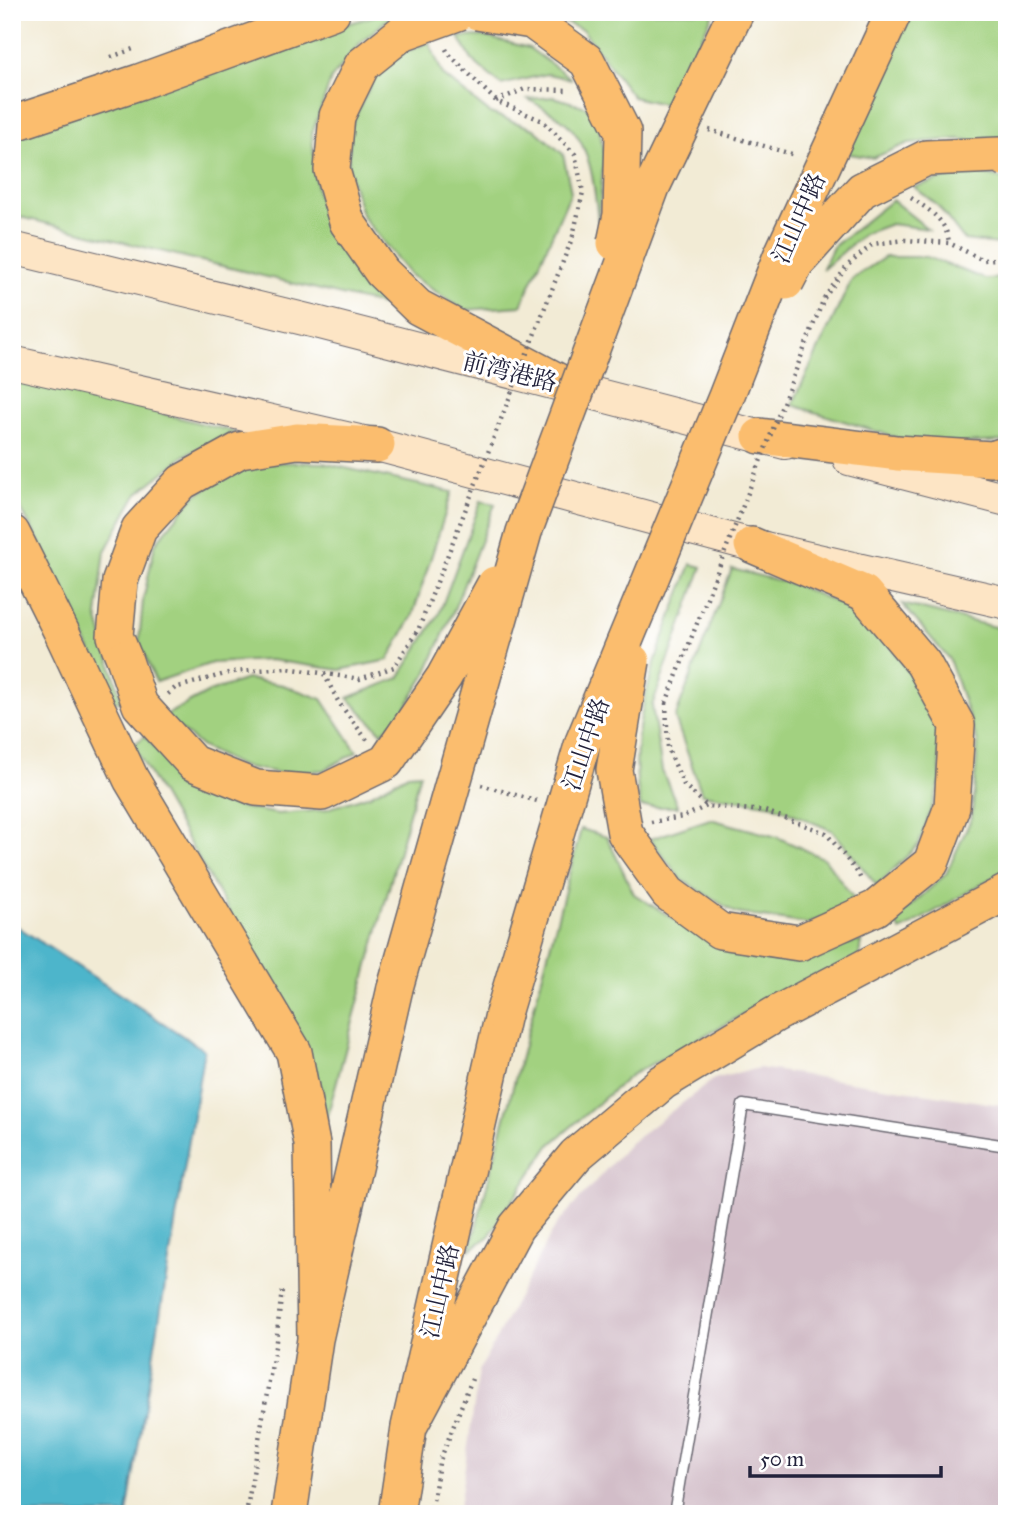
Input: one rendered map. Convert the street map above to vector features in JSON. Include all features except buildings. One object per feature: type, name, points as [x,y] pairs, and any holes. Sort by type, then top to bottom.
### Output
[{"type":"main road","points":[[12,124],[139,82],[332,12]]},
{"type":"main road","points":[[460,12],[402,33],[362,65],[337,116],[332,170],[347,222],[382,272],[418,307],[567,386]]},
{"type":"main road","points":[[477,12],[532,21],[587,61],[623,132],[621,215],[591,350]]},
{"type":"main road","points":[[289,1514],[315,1339],[395,988],[524,531],[652,187],[736,12]]},
{"type":"main road","name":"江山中路","points":[[396,1514],[409,1427],[503,1014],[583,742],[726,397],[781,256],[894,12]]},
{"type":"main road","points":[[726,397],[796,263],[862,190],[926,158],[999,155],[1007,159]]},
{"type":"main road","name":"前湾港路","points":[[12,248],[307,319],[1007,500]]},
{"type":"main road","points":[[12,362],[377,446],[752,545],[1007,603]]},
{"type":"main road","points":[[760,436],[897,453],[992,459],[1007,454]]},
{"type":"main road","points":[[377,446],[297,441],[240,450],[182,482],[139,529],[120,581],[116,636],[140,705],[193,763],[256,788],[322,793],[386,762],[443,677],[524,531]]},
{"type":"main road","points":[[12,533],[131,779],[294,1052],[312,1144],[315,1339]]},
{"type":"main road","points":[[643,599],[614,770],[625,833],[668,893],[720,931],[799,943],[876,908],[931,863],[952,807],[957,725],[923,663],[864,593],[752,545]]},
{"type":"main road","points":[[409,1427],[516,1227],[576,1155],[663,1082],[774,1015],[1007,892]]},
{"type":"lane","points":[[674,1514],[744,1105],[1007,1146]]},
{"type":"path","points":[[165,696],[175,688],[232,672],[288,668],[360,678],[394,667],[419,628],[573,236],[583,192],[575,154],[543,121],[496,101],[448,53],[443,43]]},
{"type":"path","points":[[102,60],[141,47]]},
{"type":"path","points":[[496,101],[525,89],[567,89],[579,93]]},
{"type":"path","points":[[708,130],[800,157]]},
{"type":"path","points":[[909,196],[928,208],[947,228],[949,243]]},
{"type":"path","points":[[707,806],[684,785],[668,749],[666,703],[824,298],[848,265],[873,244],[905,240],[949,243],[984,260],[1007,258]]},
{"type":"path","points":[[324,674],[339,703],[372,747]]},
{"type":"path","points":[[476,784],[541,803]]},
{"type":"path","points":[[648,822],[683,817],[707,806],[765,811],[826,833],[858,873],[862,884]]},
{"type":"path","points":[[246,1514],[276,1341],[282,1286]]},
{"type":"path","points":[[431,1514],[439,1462],[474,1373]]},
{"type":"shaded area","points":[[759,1068],[1007,1106],[1007,1514],[458,1514],[479,1371],[556,1225],[630,1143],[714,1079]]},
{"type":"green space","points":[[387,12],[396,12],[360,43],[331,79],[312,134],[317,193],[338,246],[399,309],[12,215],[12,124]]},
{"type":"green space","points":[[540,12],[714,12],[668,105],[633,97],[583,30]]},
{"type":"green space","points":[[908,12],[1007,12],[1007,145],[959,139],[909,143],[873,158],[844,153]]},
{"type":"green space","points":[[482,36],[529,48],[572,79],[547,74],[501,85],[472,60],[459,37]]},
{"type":"green space","points":[[429,42],[443,75],[490,113],[534,129],[563,154],[571,192],[521,306],[464,310],[410,275],[363,217],[348,169],[351,125],[374,78],[398,55]]},
{"type":"green space","points":[[554,97],[596,110],[604,154],[598,224],[590,167],[579,140],[561,119],[528,99]]},
{"type":"green space","points":[[970,171],[1007,180],[1007,245],[964,240],[938,206],[914,187]]},
{"type":"green space","points":[[892,200],[928,229],[891,224],[864,234],[822,270],[833,247]]},
{"type":"green space","points":[[885,257],[927,257],[985,279],[1007,278],[1007,441],[920,445],[792,405],[852,279]]},
{"type":"green space","points":[[12,375],[235,432],[185,455],[137,494],[105,551],[97,616],[122,702],[114,701],[39,542],[12,493]]},
{"type":"green space","points":[[250,462],[323,463],[452,492],[412,617],[388,660],[340,670],[270,660],[212,663],[156,682],[139,642],[143,601],[155,544],[194,496]]},
{"type":"green space","points":[[481,501],[495,504],[453,612],[426,674],[401,715],[382,733],[348,698],[399,678],[439,614]]},
{"type":"green space","points":[[691,564],[702,567],[652,706],[662,771],[678,807],[641,807],[637,745],[641,714],[658,652]]},
{"type":"green space","points":[[732,569],[796,585],[840,604],[889,643],[935,710],[941,780],[919,844],[877,886],[833,831],[773,805],[702,794],[675,718]]},
{"type":"green space","points":[[902,604],[1007,630],[1007,869],[901,931],[894,921],[946,874],[972,817],[978,743],[949,659]]},
{"type":"green space","points":[[247,679],[283,685],[322,699],[357,752],[324,770],[280,773],[241,766],[202,747],[164,716],[209,692]]},
{"type":"green space","points":[[145,736],[188,784],[239,807],[278,814],[324,810],[370,795],[408,774],[420,773],[325,1125],[322,1090],[285,1009],[133,745]]},
{"type":"green space","points":[[710,819],[777,837],[825,859],[857,903],[808,924],[736,913],[681,879],[650,839]]},
{"type":"green space","points":[[581,829],[607,837],[634,894],[705,938],[775,960],[861,941],[859,957],[746,1013],[631,1075],[549,1146],[489,1236],[470,1250]]},
{"type":"water","points":[[12,923],[204,1050],[127,1514],[12,1514]]}]
